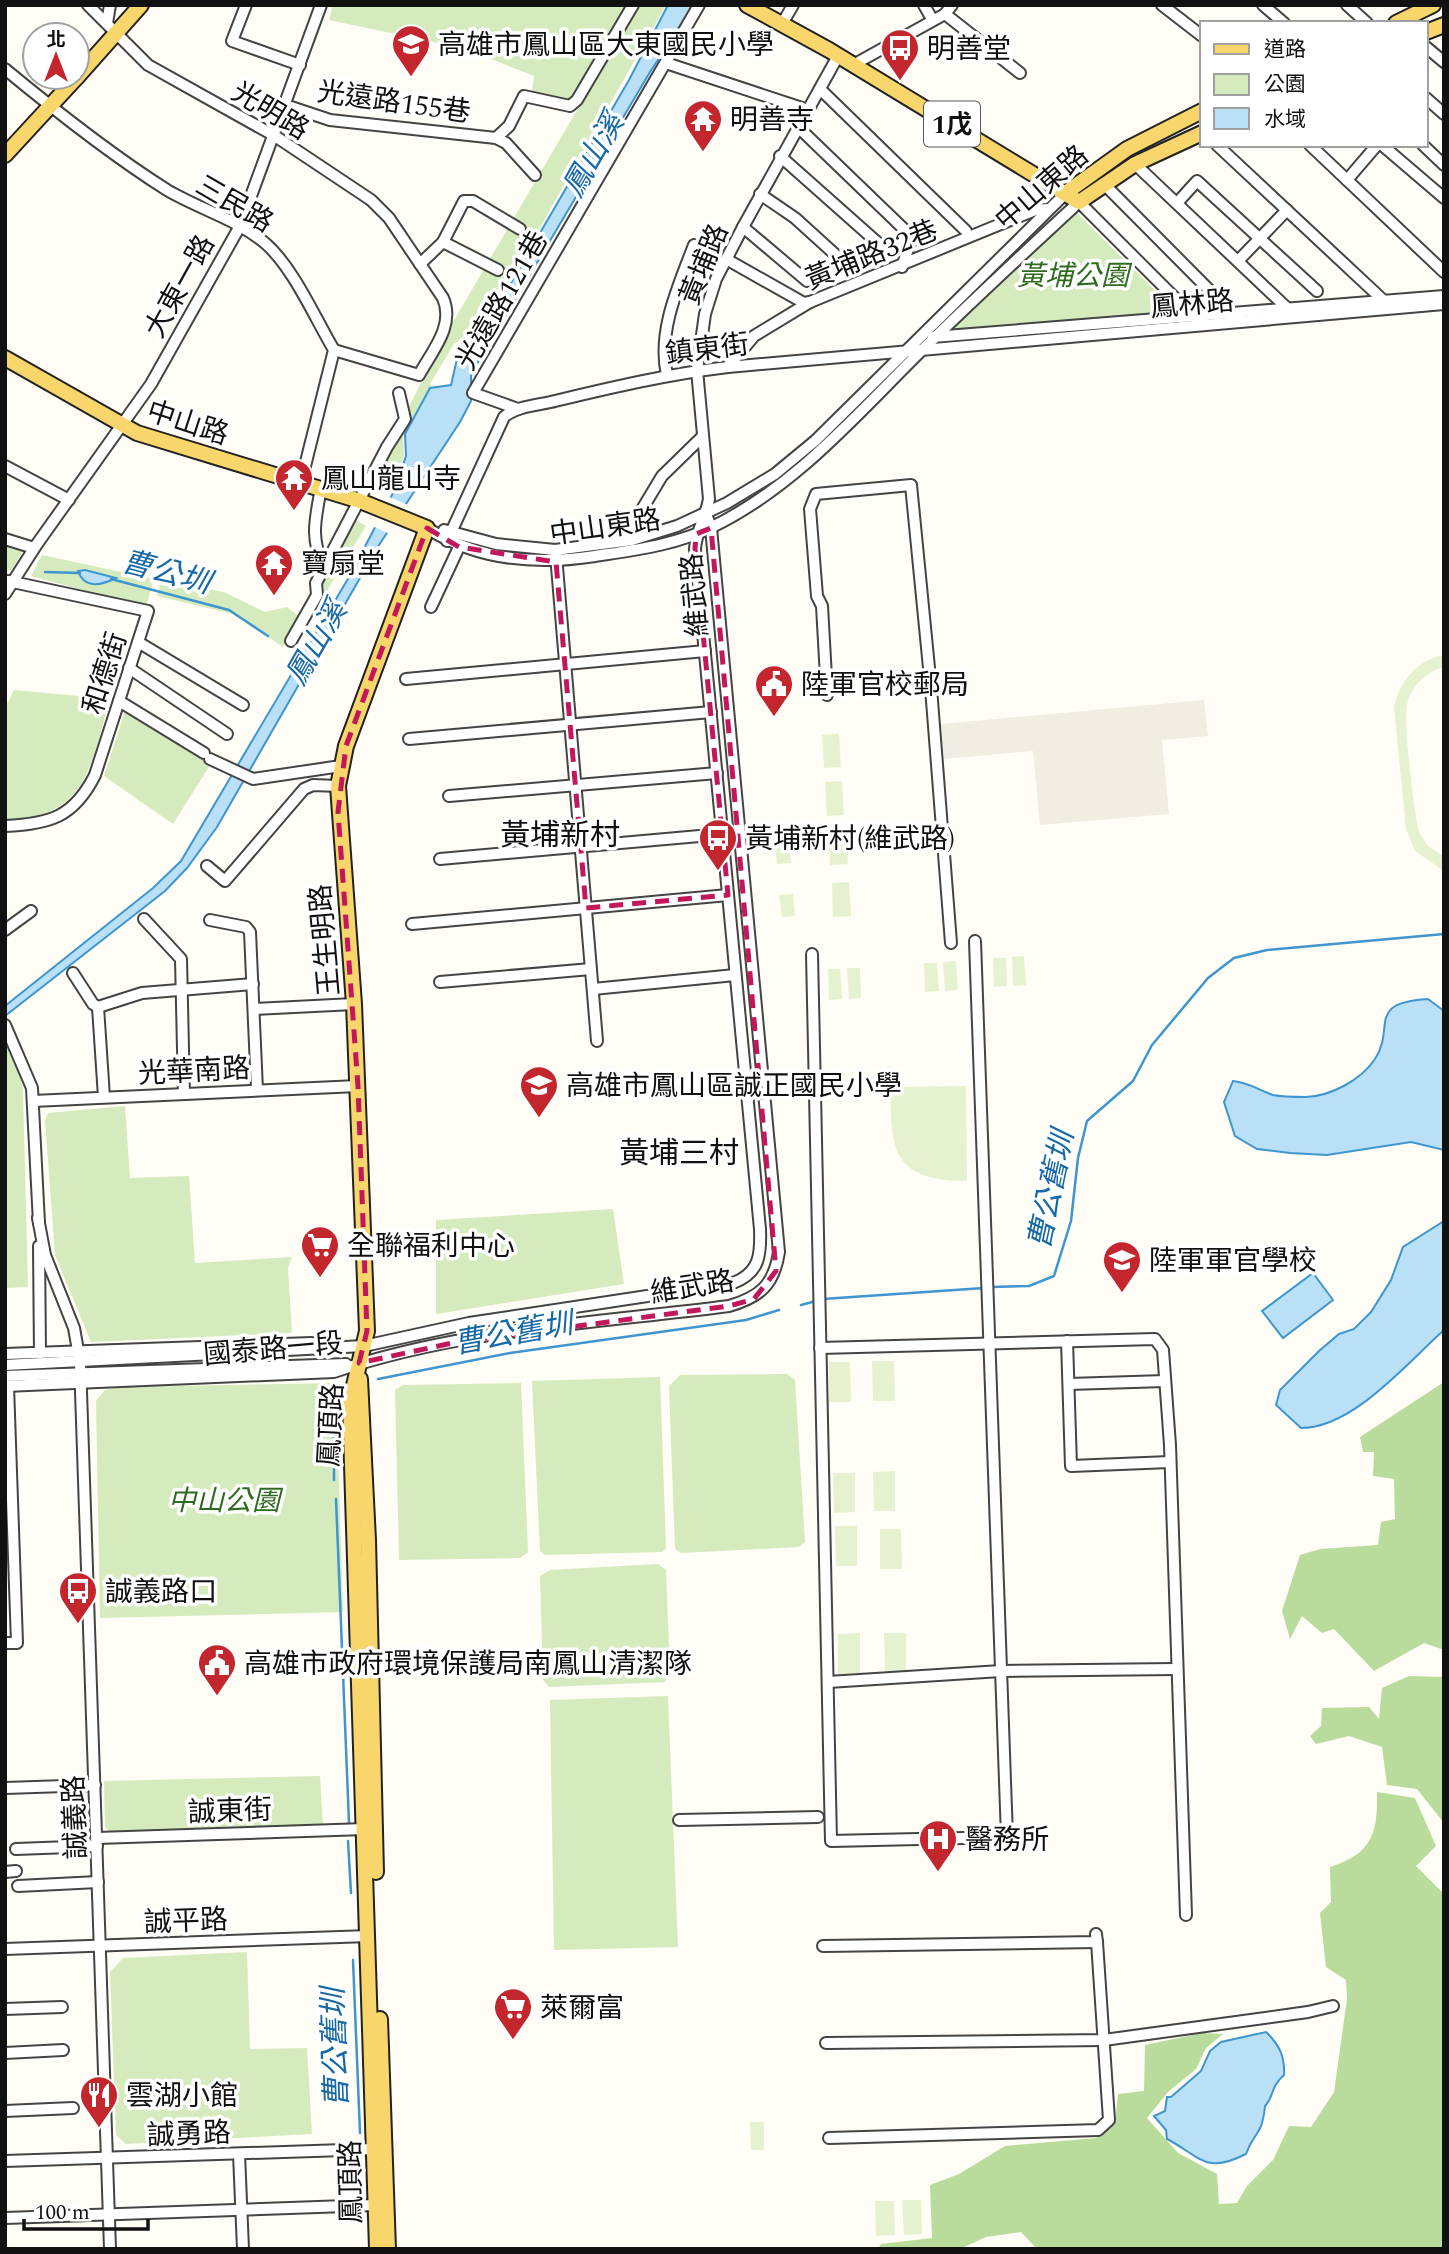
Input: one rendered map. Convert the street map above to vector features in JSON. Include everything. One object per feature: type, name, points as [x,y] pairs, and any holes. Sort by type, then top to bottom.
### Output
[{"type":"main road","points":[[91,57],[111,29],[141,5]]},
{"type":"main road","name":"1戊","points":[[747,5],[838,56],[1067,192],[1079,202]]},
{"type":"main road","points":[[1400,21],[1433,5]]},
{"type":"main road","points":[[1428,31],[1444,24]]},
{"type":"main road","points":[[5,155],[64,91]]},
{"type":"main road","name":"中山東路","points":[[1067,192],[1085,176],[1137,143],[1200,112]]},
{"type":"main road","name":"中山東路","points":[[1079,202],[1135,164],[1200,133]]},
{"type":"main road","name":"中山路","points":[[5,358],[123,426],[184,450],[364,502],[427,528]]},
{"type":"main road","name":"王生明路","points":[[359,1363],[367,1331],[354,1004],[338,786],[341,766],[427,528]]},
{"type":"main road","name":"鳳頂路","points":[[359,1363],[350,1402],[377,2249]]},
{"type":"main road","name":"鳳頂路","points":[[359,1363],[368,1539],[388,2249]]},
{"type":"street","name":"光明路","points":[[88,5],[148,65],[275,136],[371,200],[389,218],[449,311],[448,323],[419,375],[334,350]]},
{"type":"street","points":[[110,5],[111,29]]},
{"type":"street","points":[[246,5],[232,41],[300,65]]},
{"type":"street","name":"大東一路","points":[[5,594],[8,581],[151,384],[240,226],[321,5]]},
{"type":"street","name":"光遠路155巷","points":[[496,138],[509,125],[524,96],[560,106],[570,106],[577,100],[633,5]]},
{"type":"street","name":"光遠路121巷","points":[[520,409],[473,393],[699,5]]},
{"type":"street","points":[[782,24],[793,5]]},
{"type":"street","points":[[924,5],[932,19]]},
{"type":"street","points":[[1162,5],[1200,34]]},
{"type":"street","points":[[1347,5],[1365,21]]},
{"type":"street","points":[[1267,7],[1282,21]]},
{"type":"street","points":[[853,65],[948,10],[1020,73]]},
{"type":"street","points":[[1428,49],[1444,62]]},
{"type":"street","name":"黃埔路","points":[[706,514],[709,499],[697,370],[705,314],[726,259],[780,156],[838,56]]},
{"type":"street","points":[[666,63],[808,110]]},
{"type":"street","name":"三民路","points":[[5,69],[124,162],[170,191],[240,226],[265,243],[279,258],[334,350]]},
{"type":"street","points":[[820,89],[966,231]]},
{"type":"street","points":[[1428,100],[1444,114]]},
{"type":"street","name":"光遠路155巷","points":[[285,105],[330,120],[496,138],[506,144],[535,175]]},
{"type":"street","points":[[798,127],[909,234],[910,243],[902,267]]},
{"type":"street","points":[[1219,147],[1384,301]]},
{"type":"street","points":[[1312,147],[1444,272]]},
{"type":"street","points":[[1347,180],[1377,147]]},
{"type":"street","points":[[1381,147],[1444,198]]},
{"type":"street","points":[[1425,147],[1444,165]]},
{"type":"street","points":[[780,156],[878,243]]},
{"type":"street","points":[[1135,164],[1288,309]]},
{"type":"street","points":[[1177,203],[1197,181],[1317,291]]},
{"type":"street","points":[[1104,184],[1233,314]]},
{"type":"street","name":"中山東路","points":[[427,528],[449,536],[555,550],[623,541],[667,530],[706,514],[775,474],[815,441],[902,351],[1067,192]]},
{"type":"street","points":[[760,194],[795,218],[849,267]]},
{"type":"street","points":[[420,264],[443,242],[461,204],[468,200],[520,229]]},
{"type":"street","points":[[1079,202],[1199,321]]},
{"type":"street","name":"中山東路","points":[[449,536],[459,547],[500,556],[556,562],[673,542],[711,528],[782,482],[822,451],[935,337],[1079,202]]},
{"type":"street","name":"黃埔路32巷","points":[[728,367],[754,336],[810,302],[902,267],[1035,209],[1048,209]]},
{"type":"street","points":[[1238,261],[1287,210]]},
{"type":"street","points":[[743,227],[807,281]]},
{"type":"street","points":[[443,242],[498,270]]},
{"type":"street","points":[[667,375],[665,344],[669,317],[694,245]]},
{"type":"street","points":[[726,259],[804,303],[810,302]]},
{"type":"street","name":"鳳林路","points":[[902,351],[1199,321],[1233,314],[1444,296]]},
{"type":"street","name":"鳳林路","points":[[917,339],[1444,304]]},
{"type":"street","points":[[301,482],[334,350]]},
{"type":"street","name":"鎮東街","points":[[520,409],[697,370],[902,351]]},
{"type":"street","points":[[291,641],[317,595],[316,583],[364,502],[387,447],[405,419],[399,393]]},
{"type":"street","points":[[449,536],[499,422],[508,413],[520,409]]},
{"type":"street","points":[[623,541],[662,475],[702,437]]},
{"type":"street","points":[[5,466],[69,500]]},
{"type":"street","points":[[827,695],[822,606],[817,596],[810,509],[816,495],[911,485],[932,688],[951,943]]},
{"type":"street","points":[[321,488],[314,524],[314,546],[324,569]]},
{"type":"street","name":"維武路","points":[[359,1363],[491,1336],[729,1306],[754,1298],[768,1287],[776,1271],[779,1252],[711,528],[706,514]]},
{"type":"street","name":"維武路","points":[[364,1346],[469,1323],[733,1283],[747,1278],[761,1255],[696,534],[706,514]]},
{"type":"street","points":[[5,539],[34,548]]},
{"type":"street","points":[[431,607],[459,547]]},
{"type":"street","points":[[555,550],[597,1041]]},
{"type":"street","name":"和德街","points":[[5,826],[45,822],[78,803],[95,775],[148,611],[8,581]]},
{"type":"street","points":[[138,642],[243,705]]},
{"type":"street","points":[[406,680],[565,662],[705,651]]},
{"type":"street","points":[[129,668],[227,734]]},
{"type":"street","points":[[119,701],[207,756],[253,779],[341,766]]},
{"type":"street","points":[[409,739],[711,712]]},
{"type":"street","points":[[449,796],[717,774]]},
{"type":"street","points":[[207,866],[225,881],[304,789],[313,785],[338,786]]},
{"type":"street","points":[[440,859],[723,834]]},
{"type":"street","points":[[412,924],[728,895]]},
{"type":"street","points":[[5,930],[31,911]]},
{"type":"street","points":[[144,919],[181,959],[184,1094]]},
{"type":"street","points":[[210,920],[246,927],[250,932],[257,1090]]},
{"type":"street","points":[[811,954],[831,1841],[1007,1837],[975,941]]},
{"type":"street","points":[[440,982],[591,969]]},
{"type":"street","points":[[73,973],[93,1004],[98,1007],[142,993],[182,992],[253,984]]},
{"type":"street","points":[[593,989],[735,975]]},
{"type":"street","points":[[254,1009],[354,1004]]},
{"type":"street","points":[[98,1007],[104,1097]]},
{"type":"street","points":[[5,1026],[14,1041],[32,1088],[40,1353]]},
{"type":"street","name":"光華南路","points":[[33,1101],[358,1086]]},
{"type":"street","name":"誠義路","points":[[38,1218],[45,1255],[74,1328],[80,1368],[110,2249]]},
{"type":"street","points":[[820,1348],[1155,1339],[1163,1350],[1170,1462],[1175,1669],[1186,1915]]},
{"type":"street","points":[[1067,1341],[1070,1466],[1170,1462]]},
{"type":"street","name":"國泰路一段","points":[[6,1383],[135,1354],[364,1346]]},
{"type":"street","name":"國泰路一段","points":[[5,1354],[40,1353],[80,1368]]},
{"type":"street","name":"國泰路一段","points":[[5,1365],[80,1368],[359,1363]]},
{"type":"street","points":[[1069,1384],[1165,1381]]},
{"type":"street","points":[[5,1643],[17,1643],[6,1383]]},
{"type":"street","points":[[828,1682],[1001,1671],[1175,1669]]},
{"type":"street","points":[[5,1788],[95,1786]]},
{"type":"street","points":[[679,1820],[818,1817]]},
{"type":"street","name":"誠東街","points":[[16,1849],[97,1842],[365,1829]]},
{"type":"street","points":[[18,1886],[98,1882]]},
{"type":"street","name":"誠平路","points":[[5,1949],[369,1936]]},
{"type":"street","points":[[823,1946],[1096,1938],[1109,2120],[1098,2130],[829,2138]]},
{"type":"street","points":[[826,2043],[1104,2040],[1308,2012],[1333,2006]]},
{"type":"street","points":[[5,2009],[62,2007]]},
{"type":"street","points":[[5,2053],[63,2050]]},
{"type":"street","points":[[5,2111],[73,2108]]},
{"type":"street","name":"誠勇路","points":[[5,2161],[374,2149]]},
{"type":"street","points":[[239,2154],[243,2249]]},
{"type":"street","points":[[5,2218],[375,2205]]},
{"type":"highlighted area","points":[[427,528],[459,547],[556,562],[586,908],[728,895],[695,549],[696,534],[711,528],[776,1271],[754,1299],[729,1306],[457,1342],[359,1363],[367,1331],[358,1086],[338,812],[346,746]]},
{"type":"green space","points":[[333,5],[666,5],[486,323],[454,344],[430,384],[436,390],[415,414],[403,435],[404,456],[387,493],[370,486],[439,346],[580,105],[531,102],[534,76],[466,49],[329,20]]},
{"type":"green space","name":"黃埔公園","points":[[1074,210],[1177,312],[935,337]]},
{"type":"green space","points":[[354,519],[366,526],[322,599],[319,584]]},
{"type":"green space","points":[[5,544],[23,550],[13,569],[5,572]]},
{"type":"green space","points":[[42,555],[154,579],[146,607],[31,576]]},
{"type":"green space","points":[[161,581],[224,592],[265,612],[287,607],[301,618],[283,647],[233,614],[157,596]]},
{"type":"green space","points":[[1444,655],[1444,667],[1425,676],[1412,692],[1407,705],[1406,729],[1419,832],[1428,846],[1444,857],[1444,871],[1415,851],[1406,829],[1394,707],[1405,680],[1411,673],[1426,662]]},
{"type":"green space","points":[[14,690],[110,699],[90,766],[81,784],[69,798],[54,810],[33,817],[5,821],[5,708]]},
{"type":"green space","points":[[127,705],[212,762],[173,824],[104,776]]},
{"type":"green space","points":[[839,734],[841,767],[824,768],[822,735]]},
{"type":"green space","points":[[842,781],[844,815],[827,816],[825,782]]},
{"type":"green space","points":[[846,830],[848,864],[830,865],[828,831]]},
{"type":"green space","points":[[789,841],[791,863],[777,864],[775,843]]},
{"type":"green space","points":[[849,882],[851,916],[833,917],[832,883]]},
{"type":"green space","points":[[793,894],[795,916],[782,917],[779,895]]},
{"type":"green space","points":[[1024,956],[1026,985],[1013,986],[1012,957]]},
{"type":"green space","points":[[993,958],[1006,958],[1007,986],[994,987]]},
{"type":"green space","points":[[956,961],[958,990],[945,991],[943,962]]},
{"type":"green space","points":[[924,963],[937,963],[939,991],[925,992]]},
{"type":"green space","points":[[847,968],[860,968],[861,998],[849,999]]},
{"type":"green space","points":[[828,969],[840,969],[842,999],[829,1000]]},
{"type":"green space","points":[[6,1040],[19,1069],[23,1092],[28,1287],[5,1288]]},
{"type":"green space","points":[[966,1086],[967,1181],[943,1180],[911,1168],[901,1158],[895,1145],[891,1087]]},
{"type":"green space","points":[[125,1106],[130,1178],[189,1176],[195,1263],[292,1257],[288,1268],[292,1333],[91,1342],[55,1255],[45,1120],[48,1113]]},
{"type":"green space","points":[[613,1209],[624,1284],[436,1314],[436,1220]]},
{"type":"green space","points":[[872,1361],[894,1361],[895,1401],[873,1401]]},
{"type":"green space","points":[[829,1362],[850,1362],[851,1402],[829,1402]]},
{"type":"green space","points":[[787,1374],[795,1380],[805,1542],[799,1547],[681,1553],[675,1549],[669,1386],[680,1375]]},
{"type":"green space","points":[[660,1377],[666,1548],[662,1552],[545,1555],[540,1551],[532,1381]]},
{"type":"green space","points":[[1444,1382],[1444,1650],[1424,1643],[1374,1671],[1334,1629],[1322,1633],[1302,1616],[1290,1639],[1282,1611],[1300,1555],[1320,1549],[1378,1545],[1381,1522],[1395,1519],[1394,1479],[1373,1476],[1374,1452],[1363,1452],[1360,1437]]},
{"type":"green space","name":"中山公園","points":[[336,1383],[343,1612],[100,1618],[96,1401],[105,1390],[120,1387]]},
{"type":"green space","points":[[521,1383],[528,1552],[520,1558],[399,1560],[395,1390],[403,1385]]},
{"type":"green space","points":[[895,1471],[895,1511],[874,1511],[873,1472]]},
{"type":"green space","points":[[833,1473],[855,1473],[855,1512],[834,1513]]},
{"type":"green space","points":[[835,1526],[857,1526],[857,1566],[836,1566]]},
{"type":"green space","points":[[880,1529],[901,1529],[902,1569],[880,1569]]},
{"type":"green space","points":[[658,1564],[666,1570],[670,1673],[665,1682],[549,1687],[543,1680],[540,1576],[550,1570]]},
{"type":"green space","points":[[860,1633],[860,1673],[838,1674],[838,1634]]},
{"type":"green space","points":[[884,1633],[906,1633],[906,1673],[885,1673]]},
{"type":"green space","points":[[1409,1676],[1444,1677],[1444,1823],[1417,1789],[1387,1785],[1382,1747],[1349,1736],[1316,1744],[1310,1736],[1321,1726],[1322,1708],[1369,1707],[1379,1719],[1382,1688]]},
{"type":"green space","points":[[668,1696],[678,1947],[554,1950],[550,1700]]},
{"type":"green space","points":[[320,1776],[323,1825],[111,1833],[105,1827],[104,1781]]},
{"type":"green space","points":[[1377,1792],[1415,1798],[1436,1846],[1416,1866],[1442,1892],[1444,2249],[1037,2249],[1021,2232],[986,2237],[960,2249],[878,2249],[881,2244],[932,2238],[930,2185],[959,2174],[1005,2146],[1096,2138],[1115,2123],[1118,2094],[1144,2091],[1145,2045],[1202,2033],[1223,2034],[1206,2048],[1196,2069],[1168,2092],[1147,2118],[1178,2153],[1217,2174],[1219,2204],[1237,2203],[1247,2186],[1273,2160],[1289,2126],[1311,2127],[1334,2092],[1347,1999],[1346,1980],[1326,1967],[1320,1913],[1331,1902],[1330,1867],[1355,1856],[1370,1840],[1376,1819]]},
{"type":"green space","points":[[247,1952],[250,2049],[307,2048],[312,2134],[126,2144],[116,2135],[110,1972],[123,1958]]},
{"type":"green space","points":[[750,2122],[764,2122],[764,2150],[751,2150]]},
{"type":"green space","points":[[902,2200],[921,2200],[922,2234],[904,2235]]},
{"type":"green space","points":[[875,2201],[894,2201],[895,2235],[876,2236]]},
{"type":"shaded area","points":[[1204,700],[1208,736],[1162,740],[1169,814],[1040,825],[1033,751],[944,759],[941,724]]},
{"type":"water","name":"鳳山溪","points":[[668,5],[694,5],[650,72],[471,374],[471,401],[460,422],[379,545],[217,827],[187,868],[165,891],[5,1016],[5,1006],[153,888],[181,861],[349,577],[394,491],[406,456],[405,434],[430,388],[451,385],[457,359],[487,324],[629,80]]},
{"type":"water","points":[[85,570],[116,578],[100,584],[89,583],[78,571]]},
{"type":"water","points":[[1428,999],[1444,1011],[1444,1150],[1411,1142],[1327,1155],[1290,1153],[1257,1149],[1235,1136],[1224,1102],[1233,1081],[1281,1096],[1316,1096],[1345,1086],[1362,1074],[1375,1059],[1381,1047],[1389,1011],[1408,1001]]},
{"type":"water","points":[[1444,1221],[1444,1330],[1396,1376],[1359,1406],[1321,1425],[1301,1428],[1276,1405],[1280,1390],[1319,1351],[1339,1334],[1354,1329],[1371,1312],[1391,1280],[1403,1247]]},
{"type":"water","points":[[1313,1273],[1333,1300],[1283,1338],[1262,1311]]},
{"type":"water","points":[[1266,2032],[1280,2051],[1284,2075],[1276,2084],[1265,2106],[1260,2129],[1246,2154],[1221,2163],[1212,2163],[1196,2157],[1167,2139],[1166,2130],[1154,2116],[1165,2111],[1167,2097],[1171,2097],[1201,2071],[1210,2051],[1221,2042]]},
{"type":"pier","points":[[387,496],[408,505],[390,534],[372,526]]},
{"type":"waterway","name":"曹公圳","points":[[45,572],[80,573]]},
{"type":"waterway","name":"曹公圳","points":[[111,579],[229,610],[268,636]]},
{"type":"waterway","name":"曹公圳","points":[[293,652],[305,659]]},
{"type":"waterway","name":"曹公舊圳","points":[[990,1287],[1029,1286],[1054,1276],[1071,1221],[1078,1158],[1087,1121],[1133,1081],[1152,1045],[1208,978],[1234,958],[1267,950],[1444,934]]},
{"type":"waterway","name":"曹公舊圳","points":[[823,1299],[984,1288]]},
{"type":"waterway","name":"曹公舊圳","points":[[801,1305],[816,1301]]},
{"type":"waterway","name":"曹公舊圳","points":[[378,1379],[510,1353],[746,1320],[779,1310]]},
{"type":"waterway","name":"曹公舊圳","points":[[334,1391],[334,1480]]},
{"type":"waterway","name":"曹公舊圳","points":[[336,1499],[349,1823]]},
{"type":"waterway","name":"曹公舊圳","points":[[348,1841],[351,1893]]},
{"type":"waterway","name":"曹公舊圳","points":[[353,1960],[360,2133]]},
{"type":"place","name":"高雄市鳳山區大東國民小學","points":[[411,78]]},
{"type":"place","name":"明善堂","points":[[900,82]]},
{"type":"place","name":"明善寺","points":[[703,153]]},
{"type":"place","name":"鳳山龍山寺","points":[[294,512]]},
{"type":"place","name":"寶扇堂","points":[[274,597]]},
{"type":"place","name":"陸軍官校郵局","points":[[774,718]]},
{"type":"place","name":"黃埔新村(維武路)","points":[[718,872]]},
{"type":"place","name":"高雄市鳳山區誠正國民小學","points":[[539,1119]]},
{"type":"place","name":"全聯福利中心","points":[[320,1279]]},
{"type":"place","name":"陸軍軍官學校","points":[[1122,1294]]},
{"type":"place","name":"誠義路口","points":[[78,1625]]},
{"type":"place","name":"高雄市政府環境保護局南鳳山清潔隊","points":[[217,1697]]},
{"type":"place","name":"醫務所","points":[[938,1873]]},
{"type":"place","name":"萊爾富","points":[[513,2041]]},
{"type":"place","name":"雲湖小館","points":[[99,2129]]},
{"type":"district","name":"黃埔新村","points":[[560,835]]},
{"type":"district","name":"黃埔三村","points":[[679,1153]]}]
